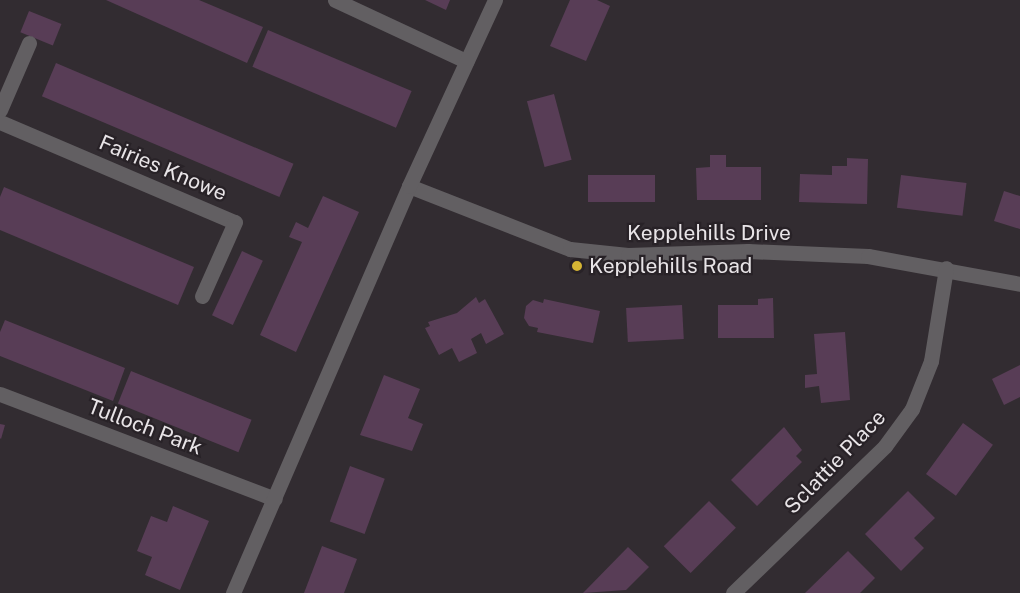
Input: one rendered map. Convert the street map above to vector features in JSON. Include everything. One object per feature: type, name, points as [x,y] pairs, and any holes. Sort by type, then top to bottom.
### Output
[{"type":"street","points":[[335,0],[466,61]]},
{"type":"street","points":[[234,593],[409,186],[495,0]]},
{"type":"street","points":[[0,110],[29,43]]},
{"type":"street","name":"Fairies Knowe","points":[[0,122],[235,222],[202,296]]},
{"type":"street","name":"Kepplehills Drive","points":[[409,186],[570,249],[628,255],[748,251],[839,255],[946,268],[1020,284]]},
{"type":"street","name":"Sclattie Place","points":[[733,593],[885,446],[912,408],[931,361],[946,268]]},
{"type":"street","name":"Tulloch Park","points":[[0,394],[275,499]]},
{"type":"building","points":[[106,0],[199,0],[263,27],[247,63]]},
{"type":"building","points":[[425,0],[450,0],[446,10]]},
{"type":"building","points":[[570,0],[597,0],[610,6],[586,61],[550,46]]},
{"type":"building","points":[[29,11],[61,24],[53,45],[20,32]]},
{"type":"building","points":[[268,30],[412,91],[396,128],[252,67]]},
{"type":"building","points":[[56,63],[293,164],[279,197],[42,96]]},
{"type":"building","points":[[554,94],[572,160],[545,167],[527,101]]},
{"type":"building","points":[[710,155],[726,155],[726,167],[761,167],[761,200],[697,200],[696,168],[710,167]]},
{"type":"building","points":[[847,158],[868,159],[867,204],[799,202],[800,174],[832,175],[832,166],[847,166]]},
{"type":"building","points":[[588,175],[655,175],[655,202],[588,202]]},
{"type":"building","points":[[901,175],[967,183],[962,216],[897,208]]},
{"type":"building","points":[[4,187],[194,267],[178,305],[0,230],[0,197]]},
{"type":"building","points":[[1004,191],[1020,196],[1020,229],[994,221]]},
{"type":"building","points":[[323,196],[359,212],[296,352],[260,335],[302,242],[289,237],[296,222],[308,228]]},
{"type":"building","points":[[242,251],[263,261],[233,325],[212,315]]},
{"type":"building","points":[[476,297],[479,303],[485,299],[504,334],[486,344],[481,333],[471,339],[477,353],[459,362],[452,348],[439,355],[425,328],[430,326],[428,322],[457,313]]},
{"type":"building","points":[[773,298],[774,338],[718,338],[718,305],[758,305],[758,299]]},
{"type":"building","points":[[544,299],[600,311],[593,343],[537,332],[538,328],[529,326],[524,318],[526,306],[533,300],[543,303]]},
{"type":"building","points":[[682,305],[684,339],[628,342],[626,308]]},
{"type":"building","points":[[5,320],[125,368],[113,401],[0,356],[0,332]]},
{"type":"building","points":[[845,332],[850,400],[821,403],[819,386],[805,388],[805,375],[817,374],[814,334]]},
{"type":"building","points":[[1020,365],[1020,397],[1004,405],[992,379]]},
{"type":"building","points":[[131,371],[252,420],[238,452],[118,403]]},
{"type":"building","points":[[384,375],[420,389],[408,418],[423,424],[412,451],[360,435]]},
{"type":"building","points":[[963,423],[993,445],[956,496],[926,474]]},
{"type":"building","points":[[0,424],[5,425],[1,439],[0,438]]},
{"type":"building","points":[[784,427],[802,450],[796,456],[802,462],[757,506],[731,480]]},
{"type":"building","points":[[350,466],[385,479],[365,534],[330,521]]},
{"type":"building","points":[[908,491],[935,518],[914,538],[924,548],[901,571],[865,534]]},
{"type":"building","points":[[709,501],[736,528],[691,573],[664,546]]},
{"type":"building","points":[[173,506],[209,521],[180,590],[145,575],[152,557],[137,551],[151,516],[167,522]]},
{"type":"building","points":[[322,546],[357,559],[344,593],[304,593]]},
{"type":"building","points":[[628,547],[649,567],[626,590],[583,593]]},
{"type":"building","points":[[848,551],[875,578],[860,593],[805,593]]},
{"type":"place","name":"Kepplehills Road","points":[[577,266]]}]
